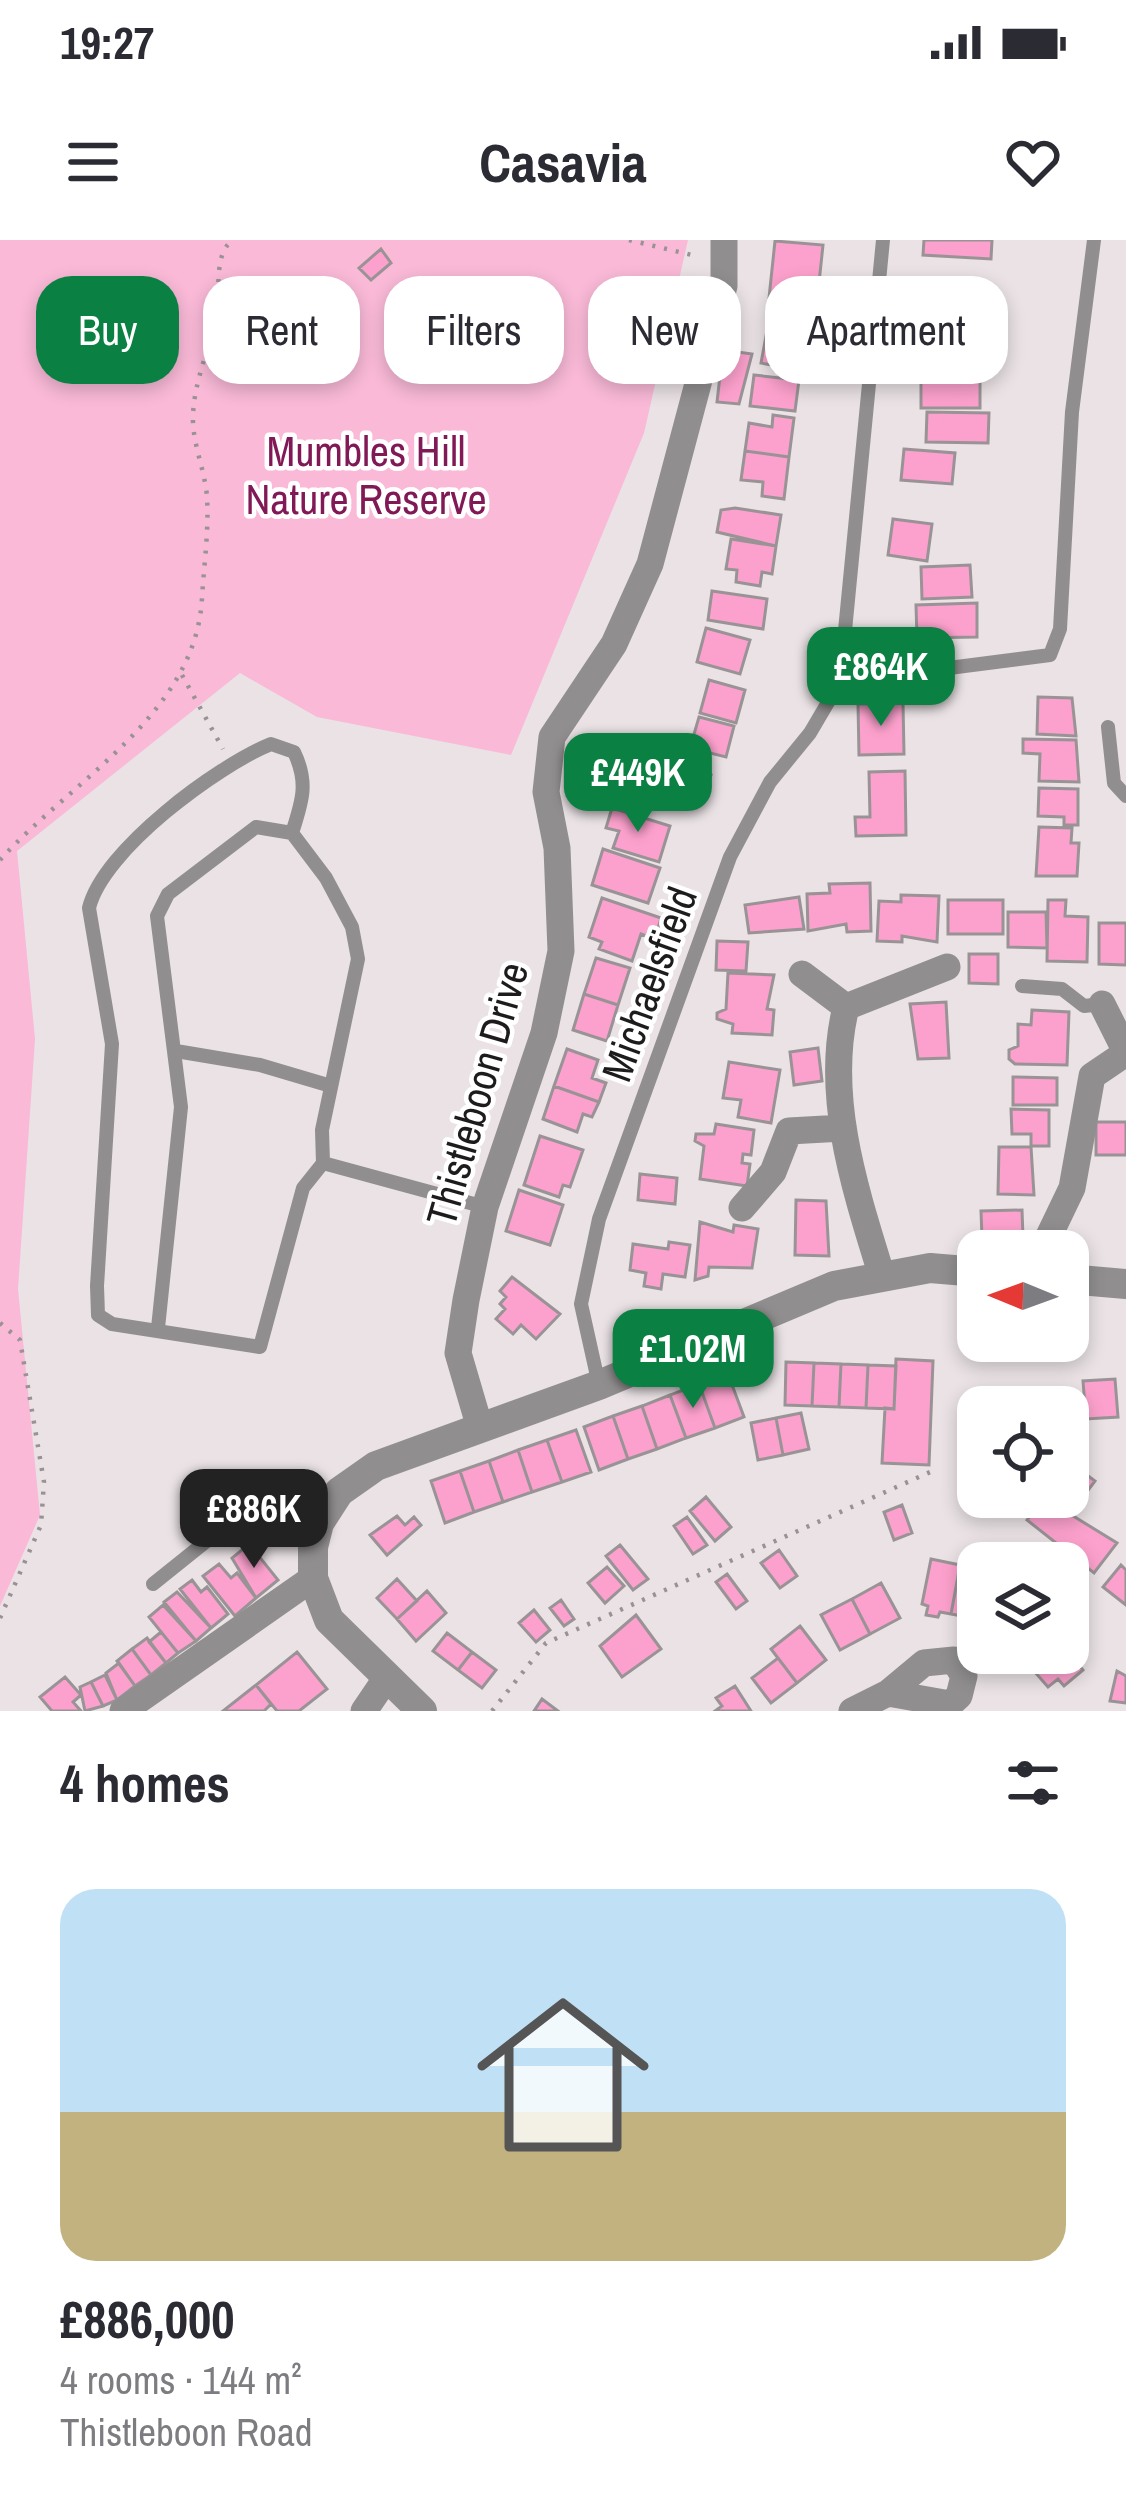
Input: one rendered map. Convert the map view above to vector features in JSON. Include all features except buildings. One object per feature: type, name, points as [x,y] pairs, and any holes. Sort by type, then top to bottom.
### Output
[{"type":"street","name":"Thistleboon Drive","points":[[480,1428],[458,1353],[485,1207],[544,1033],[560,951],[557,848],[546,792],[552,736],[614,644],[650,564],[683,450],[724,253]]},
{"type":"street","points":[[846,1007],[947,967]]},
{"type":"street","points":[[802,974],[846,1007]]},
{"type":"street","points":[[1052,1230],[1072,1187],[1092,1076],[1126,1053],[1102,1004]]},
{"type":"street","points":[[846,1007],[840,1050],[843,1128],[849,1171],[881,1273]]},
{"type":"street","points":[[742,1208],[773,1172],[789,1131],[843,1128]]},
{"type":"street","points":[[422,1711],[385,1680],[329,1620],[314,1578],[319,1523],[340,1492],[376,1466],[599,1385],[834,1286],[881,1273],[957,1272]]},
{"type":"street","points":[[1089,1281],[1126,1284]]},
{"type":"street","points":[[123,1711],[314,1578]]},
{"type":"street","points":[[364,1711],[385,1680]]},
{"type":"street","points":[[852,1711],[888,1693]]},
{"type":"lane","points":[[883,240],[840,682],[1050,656],[1060,629],[1072,412],[1094,240]]},
{"type":"lane","name":"Michaelsfield","points":[[599,1385],[581,1304],[599,1219],[730,857],[770,782],[810,734],[840,682]]},
{"type":"lane","points":[[1108,727],[1114,783],[1126,796]]},
{"type":"lane","points":[[158,1328],[181,1107],[157,916],[168,894],[256,827],[292,833],[326,878],[352,927],[358,959],[331,1086],[323,1163],[303,1188],[260,1347],[112,1324],[98,1315],[112,1044],[89,908],[94,886],[111,863],[231,760],[272,744],[294,752],[305,792],[292,833]]},
{"type":"lane","points":[[1022,986],[1062,989],[1084,1006],[1102,1004]]},
{"type":"lane","points":[[176,1052],[260,1065],[331,1086]]},
{"type":"lane","points":[[323,1163],[485,1207]]},
{"type":"lane","points":[[153,1584],[259,1499],[281,1499],[319,1523]]},
{"type":"path","points":[[0,860],[43,812],[155,716],[182,675],[202,599],[208,548],[207,497],[192,418],[217,311],[222,255],[234,240]]},
{"type":"path","points":[[629,240],[724,253]]},
{"type":"path","points":[[182,675],[231,760]]},
{"type":"path","points":[[0,1323],[20,1340],[44,1482],[41,1525],[0,1618]]},
{"type":"path","points":[[491,1711],[546,1643],[937,1469]]},
{"type":"green space","name":"Mumbles Hill Nature Reserve","points":[[0,240],[688,240],[680,276],[588,276],[588,384],[655,384],[644,433],[511,755],[317,717],[240,673],[17,851],[35,1039],[18,1289],[40,1515],[0,1606]]}]
